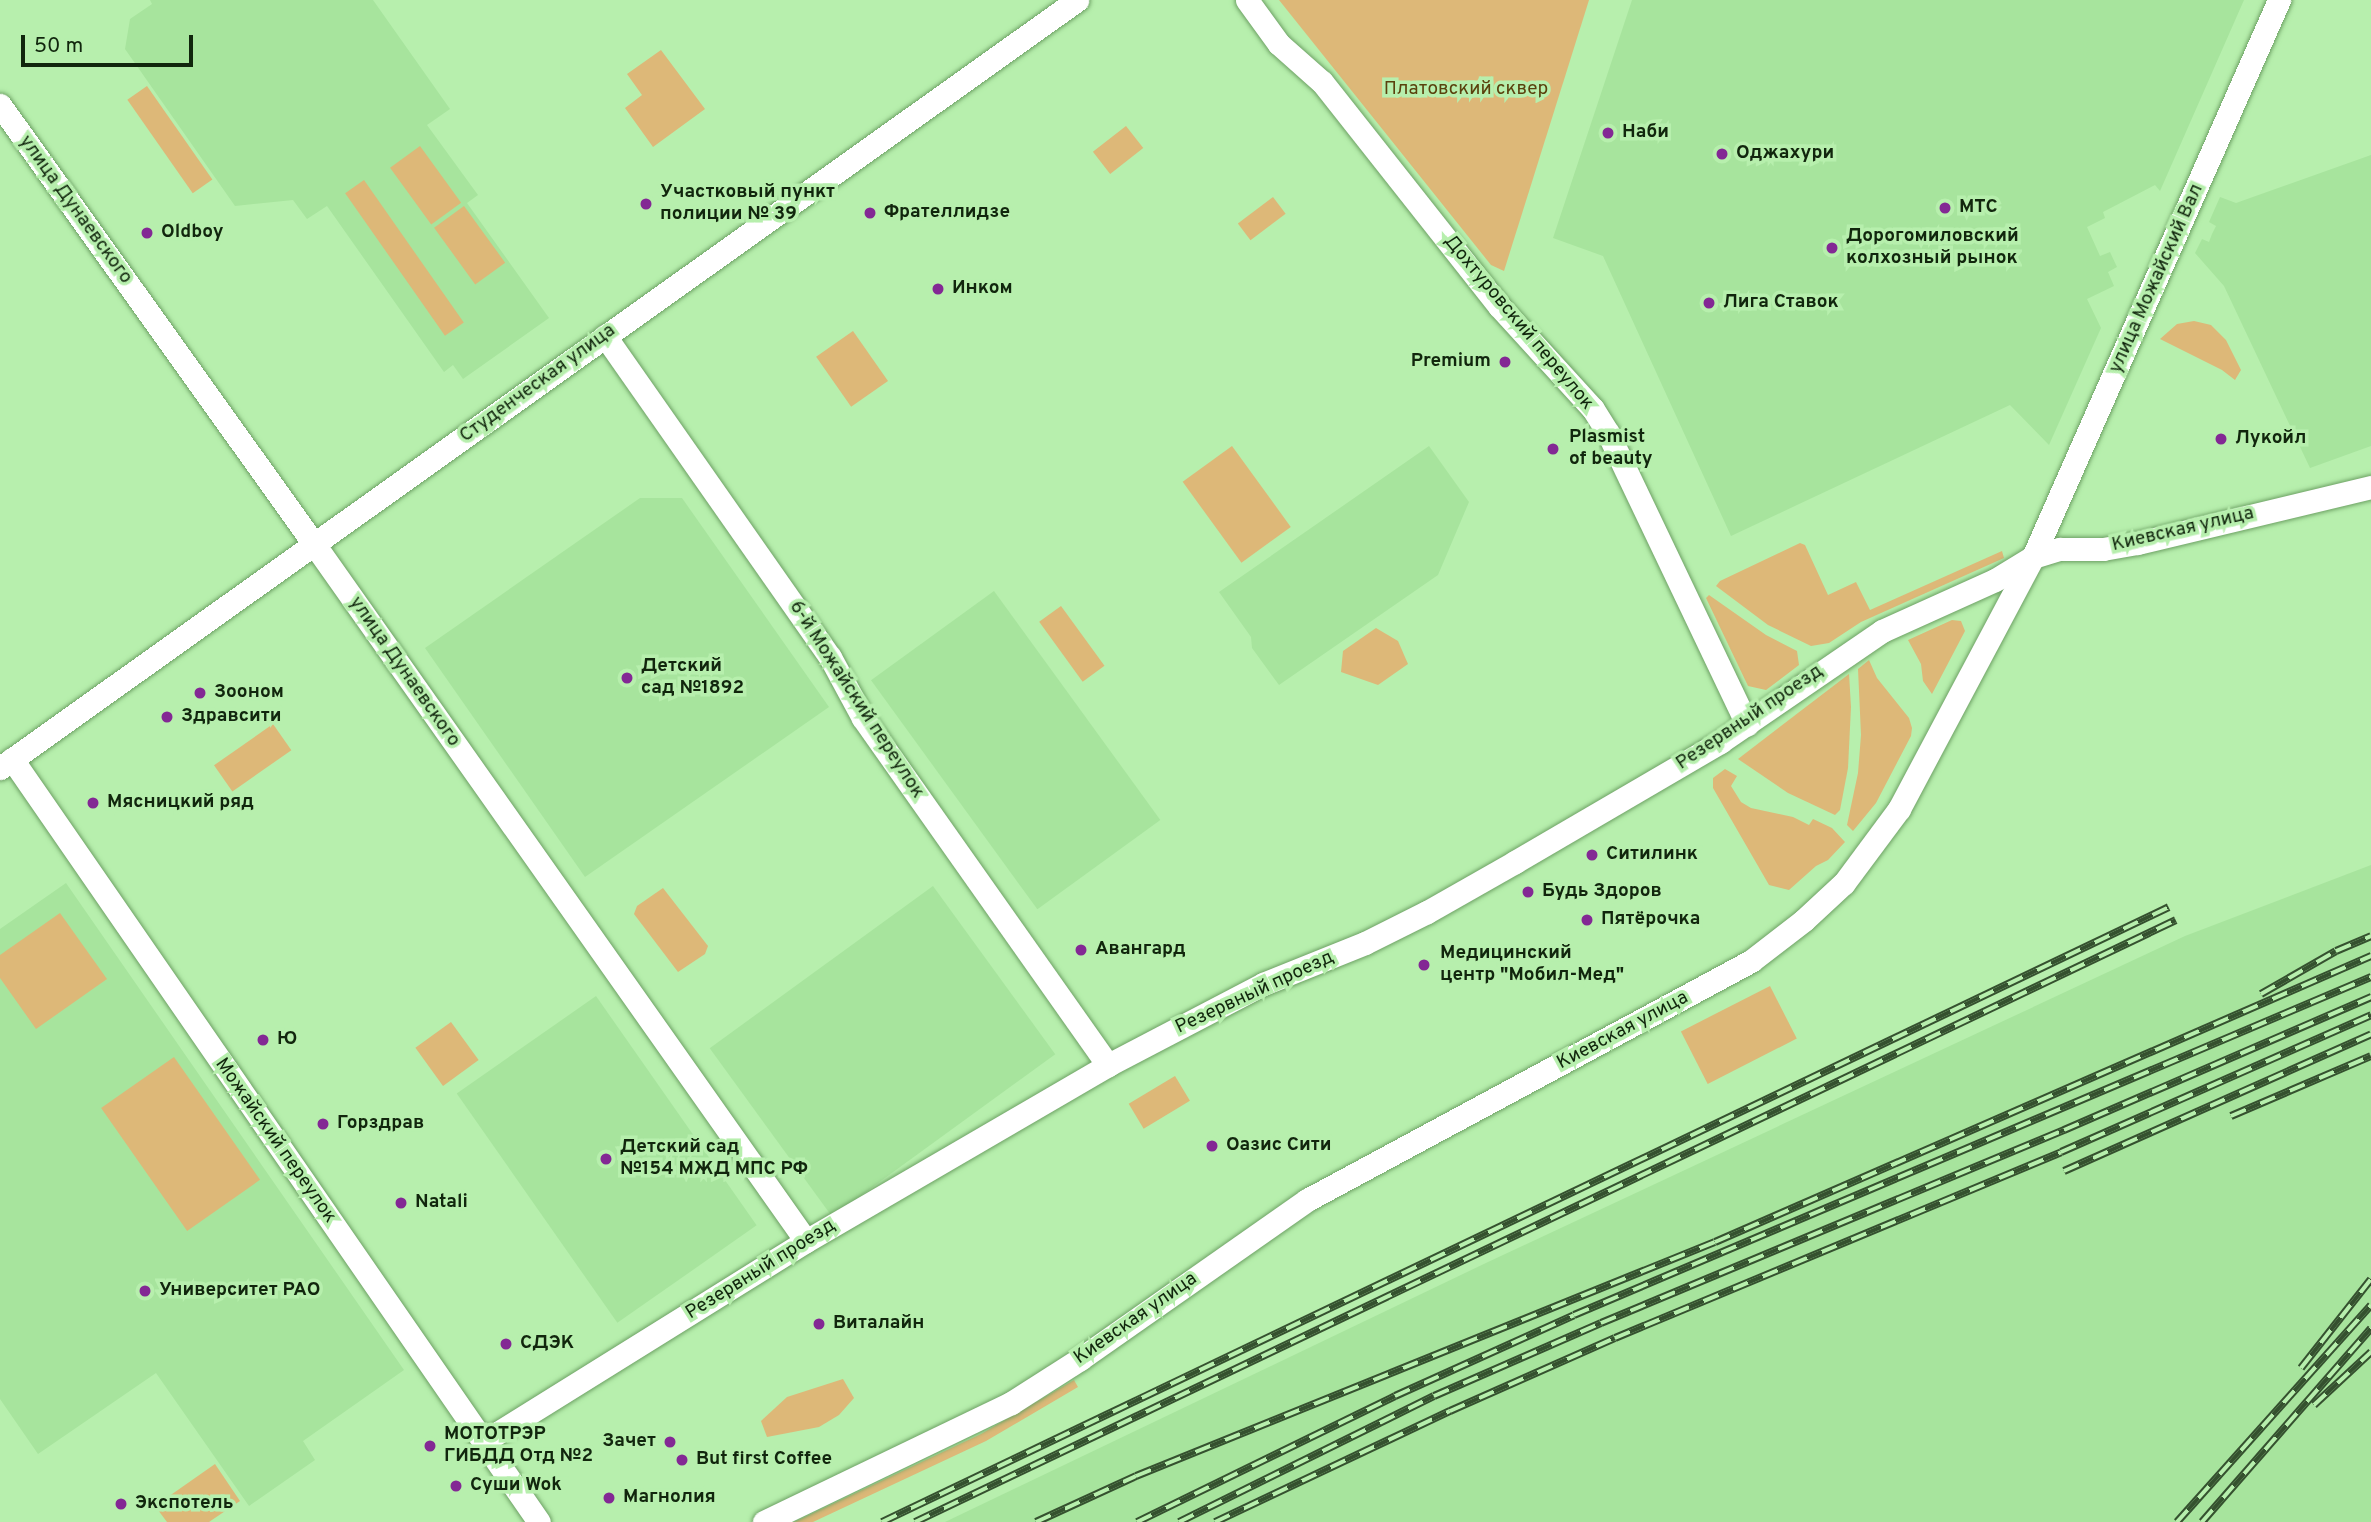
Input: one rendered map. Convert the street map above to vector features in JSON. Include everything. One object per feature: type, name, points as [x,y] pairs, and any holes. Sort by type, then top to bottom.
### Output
[{"type":"street","name":"Студенческая улица","points":[[6,764],[1077,0]]},
{"type":"street","name":"Дохтуровский переулок","points":[[1247,0],[1279,44],[1322,82],[1499,306],[1593,409],[1608,433],[1747,725]]},
{"type":"street","name":"улица Можайский Вал","points":[[2033,557],[2279,0]]},
{"type":"street","name":"улица Дунаевского","points":[[0,105],[806,1241]]},
{"type":"street","name":"6-й Можайский переулок","points":[[605,336],[830,657],[863,718],[1108,1065]]},
{"type":"street","name":"Киевская улица","points":[[764,1522],[1011,1403],[1080,1359],[1307,1200],[1682,999],[1773,946],[1844,883],[1899,809],[2033,557],[2060,549],[2103,549],[2138,544],[2371,486]]},
{"type":"street","name":"Резервный проезд","points":[[483,1442],[806,1241],[1108,1065],[1263,984],[1365,943],[1427,912],[1747,725],[1847,652],[1882,631],[1995,580],[2033,557]]},
{"type":"street","name":"Можайский переулок","points":[[6,764],[538,1522]]},
{"type":"shaded area","points":[[150,0],[373,0],[450,109],[427,125],[478,195],[467,203],[549,318],[463,379],[453,365],[444,372],[327,206],[307,219],[293,200],[235,206],[125,49],[130,19],[152,4]]},
{"type":"shaded area","points":[[1632,0],[2244,0],[2160,191],[2155,185],[2103,212],[2105,218],[2087,227],[2100,256],[2110,252],[2117,267],[2108,272],[2114,286],[2087,299],[2101,328],[2049,445],[2010,405],[1731,536],[1603,256],[1553,238]]},
{"type":"shaded area","points":[[2371,155],[2371,446],[2310,468],[2224,286],[2195,253],[2202,239],[2209,242],[2216,226],[2209,222],[2220,197],[2236,203]]},
{"type":"shaded area","points":[[1429,446],[1469,502],[1438,575],[1279,685],[1252,648],[1251,637],[1219,592]]},
{"type":"shaded area","name":"Детский сад №1892","points":[[640,498],[682,498],[829,707],[585,877],[425,648]]},
{"type":"shaded area","points":[[994,591],[1160,820],[1037,909],[871,680]]},
{"type":"shaded area","points":[[2371,865],[2371,1522],[945,1522],[1488,1262],[2185,936]]},
{"type":"shaded area","points":[[66,883],[404,1370],[303,1441],[315,1460],[249,1506],[156,1373],[38,1454],[0,1399],[0,929]]},
{"type":"shaded area","points":[[933,886],[1055,1054],[832,1217],[710,1048]]},
{"type":"shaded area","name":"Детский сад №154 МЖД МПС РФ","points":[[596,996],[757,1225],[617,1323],[457,1094]]},
{"type":"green space","name":"Платовский сквер","points":[[1279,0],[1589,0],[1504,271],[1491,265]]},
{"type":"green space","points":[[661,50],[705,109],[653,147],[625,108],[642,95],[627,74]]},
{"type":"green space","points":[[147,86],[212,179],[193,193],[127,100]]},
{"type":"green space","points":[[1126,126],[1143,148],[1110,174],[1093,152]]},
{"type":"green space","points":[[420,146],[461,203],[431,224],[390,168]]},
{"type":"green space","points":[[364,180],[464,323],[445,336],[345,193]]},
{"type":"green space","points":[[1273,197],[1286,214],[1250,240],[1238,223]]},
{"type":"green space","points":[[464,206],[505,263],[475,284],[434,228]]},
{"type":"green space","points":[[2194,321],[2211,325],[2226,340],[2241,370],[2235,380],[2222,370],[2160,339],[2177,324]]},
{"type":"green space","points":[[853,331],[888,381],[851,407],[816,357]]},
{"type":"green space","points":[[1232,446],[1291,527],[1241,563],[1183,482]]},
{"type":"green space","points":[[1800,543],[1805,545],[1828,595],[1856,582],[1870,610],[2002,551],[2004,558],[1861,622],[1829,643],[1811,646],[1768,625],[1716,586],[1720,581]]},
{"type":"green space","points":[[1709,595],[1766,635],[1797,651],[1799,665],[1766,690],[1748,686],[1706,598]]},
{"type":"green space","points":[[1061,606],[1104,666],[1083,682],[1039,622]]},
{"type":"green space","points":[[1952,620],[1961,621],[1965,631],[1932,694],[1923,681],[1921,664],[1908,640]]},
{"type":"green space","points":[[1376,628],[1398,641],[1408,664],[1378,685],[1341,672],[1343,651]]},
{"type":"green space","points":[[1869,660],[1877,678],[1909,718],[1912,728],[1911,736],[1876,803],[1853,831],[1847,825],[1858,773],[1861,735],[1858,669]]},
{"type":"green space","points":[[1849,674],[1851,707],[1848,768],[1840,810],[1835,815],[1788,793],[1738,759]]},
{"type":"green space","points":[[273,724],[291,750],[232,792],[214,765]]},
{"type":"green space","points":[[1725,769],[1737,776],[1731,786],[1741,802],[1751,808],[1793,817],[1809,825],[1813,819],[1832,828],[1845,842],[1828,860],[1816,866],[1789,890],[1769,885],[1713,788],[1713,778]]},
{"type":"green space","points":[[663,888],[708,946],[705,954],[678,972],[634,914],[637,906]]},
{"type":"green space","points":[[60,913],[107,979],[36,1029],[0,978],[0,955]]},
{"type":"green space","points":[[1770,986],[1797,1039],[1708,1084],[1681,1031]]},
{"type":"green space","points":[[451,1022],[479,1060],[443,1086],[415,1048]]},
{"type":"green space","points":[[174,1057],[260,1180],[187,1231],[101,1108]]},
{"type":"green space","points":[[1175,1076],[1190,1101],[1144,1129],[1129,1104]]},
{"type":"green space","points":[[843,1379],[854,1398],[839,1415],[819,1427],[767,1437],[761,1421],[787,1397]]},
{"type":"green space","points":[[1074,1380],[1078,1387],[986,1441],[813,1522],[794,1522],[981,1434]]},
{"type":"green space","points":[[215,1464],[240,1501],[209,1522],[167,1522],[155,1506]]},
{"type":"railway","points":[[882,1522],[2169,907]]},
{"type":"railway","points":[[915,1522],[2176,920]]},
{"type":"railway","points":[[2261,994],[2336,951],[2371,936]]},
{"type":"railway","points":[[1036,1522],[1136,1476],[1715,1242],[2371,956]]},
{"type":"railway","points":[[1137,1522],[1395,1396],[1574,1315],[2371,977]]},
{"type":"railway","points":[[1179,1522],[1434,1396],[2371,997]]},
{"type":"railway","points":[[1215,1522],[1450,1411],[1615,1338],[2061,1152],[2371,1015]]},
{"type":"railway","points":[[2064,1171],[2371,1034]]},
{"type":"railway","points":[[2231,1116],[2371,1056]]},
{"type":"railway","points":[[2301,1368],[2371,1279]]},
{"type":"railway","points":[[2177,1522],[2371,1305]]},
{"type":"railway","points":[[2202,1522],[2371,1328]]},
{"type":"railway","points":[[2314,1405],[2371,1352]]},
{"type":"place","name":"Наби","points":[[1608,133]]},
{"type":"place","name":"Оджахури","points":[[1722,154]]},
{"type":"place","name":"Участковый пункт полиции № 39","points":[[646,204]]},
{"type":"place","name":"МТС","points":[[1945,208]]},
{"type":"place","name":"Фрателлидзе","points":[[870,213]]},
{"type":"place","name":"Oldboy","points":[[147,233]]},
{"type":"place","name":"Дорогомиловский колхозный рынок","points":[[1832,248]]},
{"type":"place","name":"Инком","points":[[938,289]]},
{"type":"place","name":"Лига Ставок","points":[[1709,303]]},
{"type":"place","name":"Premium","points":[[1505,362]]},
{"type":"place","name":"Лукойл","points":[[2221,439]]},
{"type":"place","name":"Plasmist of beauty","points":[[1553,449]]},
{"type":"place","name":"Детский сад №1892","points":[[627,678]]},
{"type":"place","name":"Зооном","points":[[200,693]]},
{"type":"place","name":"Здравсити","points":[[167,717]]},
{"type":"place","name":"Мясницкий ряд","points":[[93,803]]},
{"type":"place","name":"Ситилинк","points":[[1592,855]]},
{"type":"place","name":"Будь Здоров","points":[[1528,892]]},
{"type":"place","name":"Пятёрочка","points":[[1587,920]]},
{"type":"place","name":"Авангард","points":[[1081,950]]},
{"type":"place","name":"Медицинский центр \"Мобил-Мед\"","points":[[1424,965]]},
{"type":"place","name":"Ю","points":[[263,1040]]},
{"type":"place","name":"Горздрав","points":[[323,1124]]},
{"type":"place","name":"Оазис Сити","points":[[1212,1146]]},
{"type":"place","name":"Детский сад №154 МЖД МПС РФ","points":[[606,1159]]},
{"type":"place","name":"Natali","points":[[401,1203]]},
{"type":"place","name":"Университет РАО","points":[[145,1291]]},
{"type":"place","name":"Виталайн","points":[[819,1324]]},
{"type":"place","name":"СДЭК","points":[[506,1344]]},
{"type":"place","name":"Зачет","points":[[670,1442]]},
{"type":"place","name":"МОТОТРЭР ГИБДД Отд №2","points":[[430,1446]]},
{"type":"place","name":"But first Coffee","points":[[682,1460]]},
{"type":"place","name":"Суши Wok","points":[[456,1486]]},
{"type":"place","name":"Магнолия","points":[[609,1498]]},
{"type":"place","name":"Экспотель","points":[[121,1504]]}]
